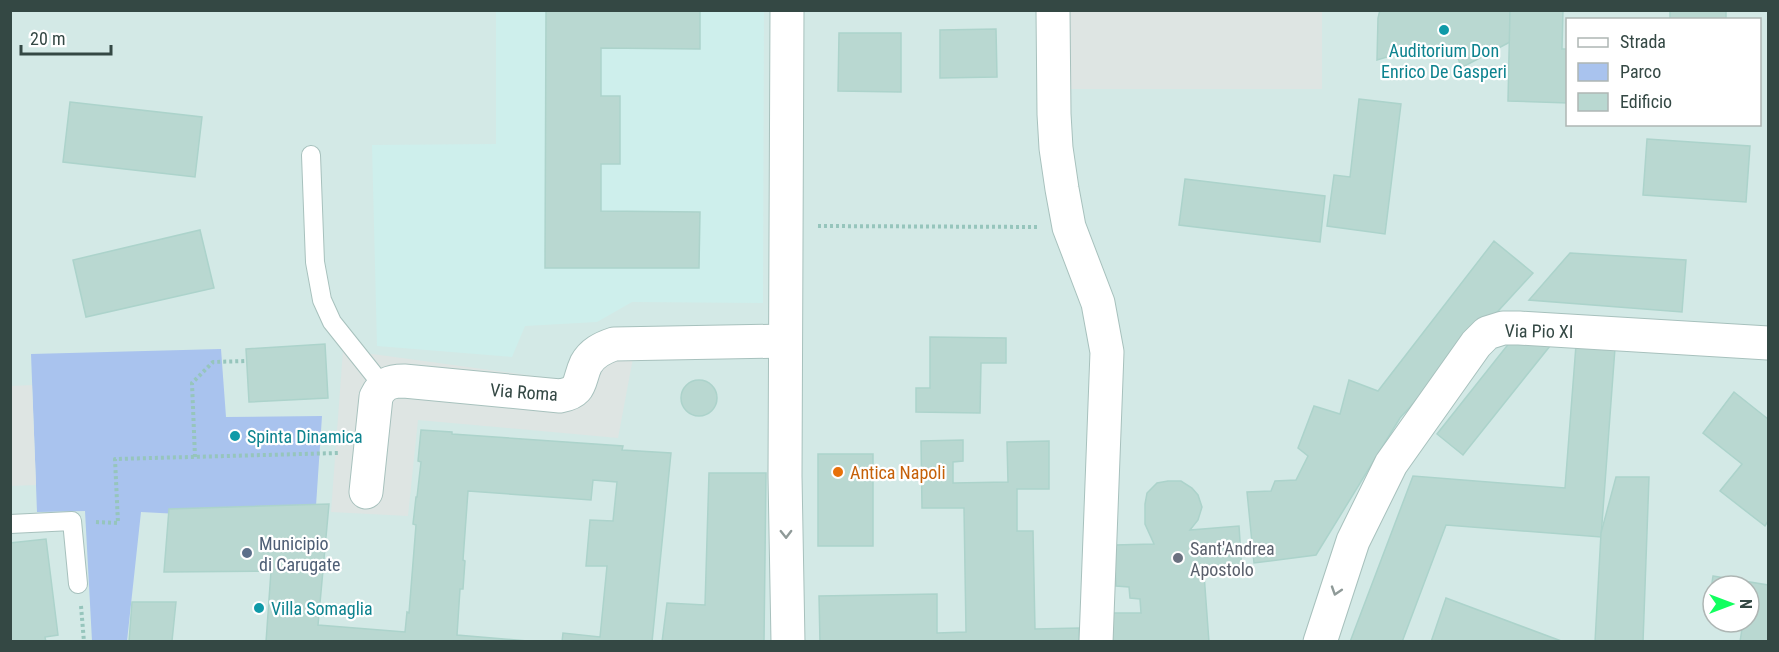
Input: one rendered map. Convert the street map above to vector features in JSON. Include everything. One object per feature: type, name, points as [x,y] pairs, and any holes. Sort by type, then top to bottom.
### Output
[{"type":"street","points":[[787,10],[784,476],[788,642]]},
{"type":"street","points":[[1053,10],[1054,124],[1062,189],[1069,227],[1098,303],[1107,352],[1096,642]]},
{"type":"street","name":"Via Pio XI","points":[[1320,642],[1353,541],[1391,464],[1476,344],[1487,333],[1503,328],[1519,328],[1768,343]]},
{"type":"street","name":"Via Roma","points":[[383,386],[404,381],[560,396],[567,395],[578,387],[591,358],[604,347],[614,344],[785,341]]},
{"type":"street","points":[[366,492],[376,397],[383,386]]},
{"type":"lane","points":[[311,155],[315,262],[322,300],[332,322],[383,386]]},
{"type":"lane","points":[[10,524],[72,521],[78,584]]},
{"type":"path","points":[[786,226],[1069,227]]},
{"type":"path","points":[[195,457],[192,383],[213,362],[247,361]]},
{"type":"path","points":[[72,521],[118,523],[115,459],[370,452]]},
{"type":"path","points":[[78,584],[84,642]]},
{"type":"shaded area","points":[[11,11],[1768,11],[1768,641],[11,641]]},
{"type":"shaded area","points":[[496,11],[764,11],[763,303],[632,302],[597,322],[525,326],[512,357],[377,346],[372,145],[496,144]]},
{"type":"shaded area","points":[[1065,11],[1322,11],[1322,89],[1065,89]]},
{"type":"shaded area","points":[[343,350],[564,380],[574,356],[633,358],[618,438],[418,420],[408,516],[331,512]]},
{"type":"shaded area","points":[[32,385],[36,485],[11,486],[11,386]]},
{"type":"green space","points":[[221,349],[226,417],[322,416],[315,521],[141,512],[127,641],[92,641],[85,511],[37,512],[31,354]]},
{"type":"building","points":[[546,10],[700,10],[700,49],[601,48],[601,96],[620,96],[620,164],[601,164],[601,211],[700,212],[699,268],[545,268]]},
{"type":"building","name":"Auditorium Don Enrico De Gasperi","points":[[1380,10],[1510,10],[1510,42],[1461,68],[1455,47],[1397,54],[1377,60]]},
{"type":"building","points":[[1510,10],[1563,10],[1562,49],[1566,49],[1566,103],[1508,101]]},
{"type":"building","points":[[1670,10],[1726,10],[1726,18],[1670,18]]},
{"type":"building","points":[[996,29],[997,77],[940,78],[940,30]]},
{"type":"building","points":[[839,33],[901,33],[901,92],[838,91]]},
{"type":"building","points":[[1359,99],[1401,104],[1385,234],[1327,226],[1334,175],[1350,177]]},
{"type":"building","points":[[70,102],[202,117],[195,177],[63,162]]},
{"type":"building","points":[[1647,139],[1750,146],[1746,202],[1643,195]]},
{"type":"building","points":[[1185,179],[1325,196],[1320,242],[1179,225]]},
{"type":"building","points":[[200,230],[214,288],[86,317],[73,260]]},
{"type":"building","points":[[1494,241],[1533,273],[1400,418],[1316,555],[1254,563],[1247,492],[1271,491],[1275,481],[1296,480],[1308,456],[1298,448],[1314,406],[1340,414],[1349,380],[1378,391]]},
{"type":"building","points":[[1570,253],[1686,260],[1682,312],[1529,300]]},
{"type":"building","points":[[930,337],[1006,338],[1006,363],[981,363],[980,413],[916,412],[916,388],[930,388]]},
{"type":"building","points":[[1510,342],[1550,346],[1463,455],[1437,434]]},
{"type":"building","points":[[325,344],[328,398],[249,402],[246,349]]},
{"type":"building","points":[[1576,345],[1615,348],[1601,537],[1446,525],[1402,642],[1350,642],[1413,476],[1565,488]]},
{"type":"building","points":[[699,380],[712,385],[717,398],[712,411],[699,416],[686,411],[681,398],[686,385]]},
{"type":"building","points":[[1734,392],[1768,419],[1768,521],[1765,526],[1720,491],[1742,464],[1703,433]]},
{"type":"building","points":[[421,430],[623,446],[622,450],[671,453],[652,642],[562,642],[563,633],[600,637],[607,566],[586,566],[590,520],[613,521],[617,482],[593,480],[591,500],[468,491],[463,589],[460,589],[457,635],[539,642],[266,642],[271,571],[164,572],[169,509],[329,504],[318,625],[405,632],[407,612],[409,613],[416,525],[413,524],[421,462],[418,461]]},
{"type":"building","points":[[963,440],[963,461],[953,462],[953,483],[1008,482],[1007,442],[1049,441],[1049,489],[1017,489],[1017,531],[1033,531],[1035,629],[1079,628],[1079,642],[820,642],[819,596],[937,594],[937,633],[966,632],[964,508],[922,508],[921,441]]},
{"type":"building","points":[[818,454],[873,454],[873,546],[818,546]]},
{"type":"building","points":[[709,473],[766,473],[764,642],[662,642],[667,603],[705,605]]},
{"type":"building","points":[[1616,477],[1649,477],[1643,642],[1595,642],[1601,533]]},
{"type":"building","name":"Sant'Andrea Apostolo","points":[[1181,481],[1198,495],[1202,507],[1198,520],[1190,530],[1239,526],[1242,571],[1204,574],[1209,642],[1112,642],[1111,613],[1141,613],[1140,599],[1130,598],[1129,587],[1116,586],[1114,545],[1154,544],[1145,524],[1147,493],[1157,483]]},
{"type":"building","points":[[46,539],[58,635],[45,637],[46,642],[10,642],[10,543]]},
{"type":"building","points":[[1761,584],[1768,585],[1768,642],[1740,642],[1741,634],[1761,634]]},
{"type":"building","points":[[1446,598],[1564,642],[1431,642]]},
{"type":"building","points":[[132,602],[176,602],[172,641],[179,642],[129,642]]},
{"type":"place","name":"Auditorium Don Enrico De Gasperi","points":[[1444,30]]},
{"type":"place","name":"Spinta Dinamica","points":[[235,436]]},
{"type":"place","name":"Antica Napoli","points":[[838,472]]},
{"type":"place","name":"Municipio di Carugate","points":[[247,553]]},
{"type":"place","name":"Sant'Andrea Apostolo","points":[[1178,558]]},
{"type":"place","name":"Villa Somaglia","points":[[259,608]]}]
